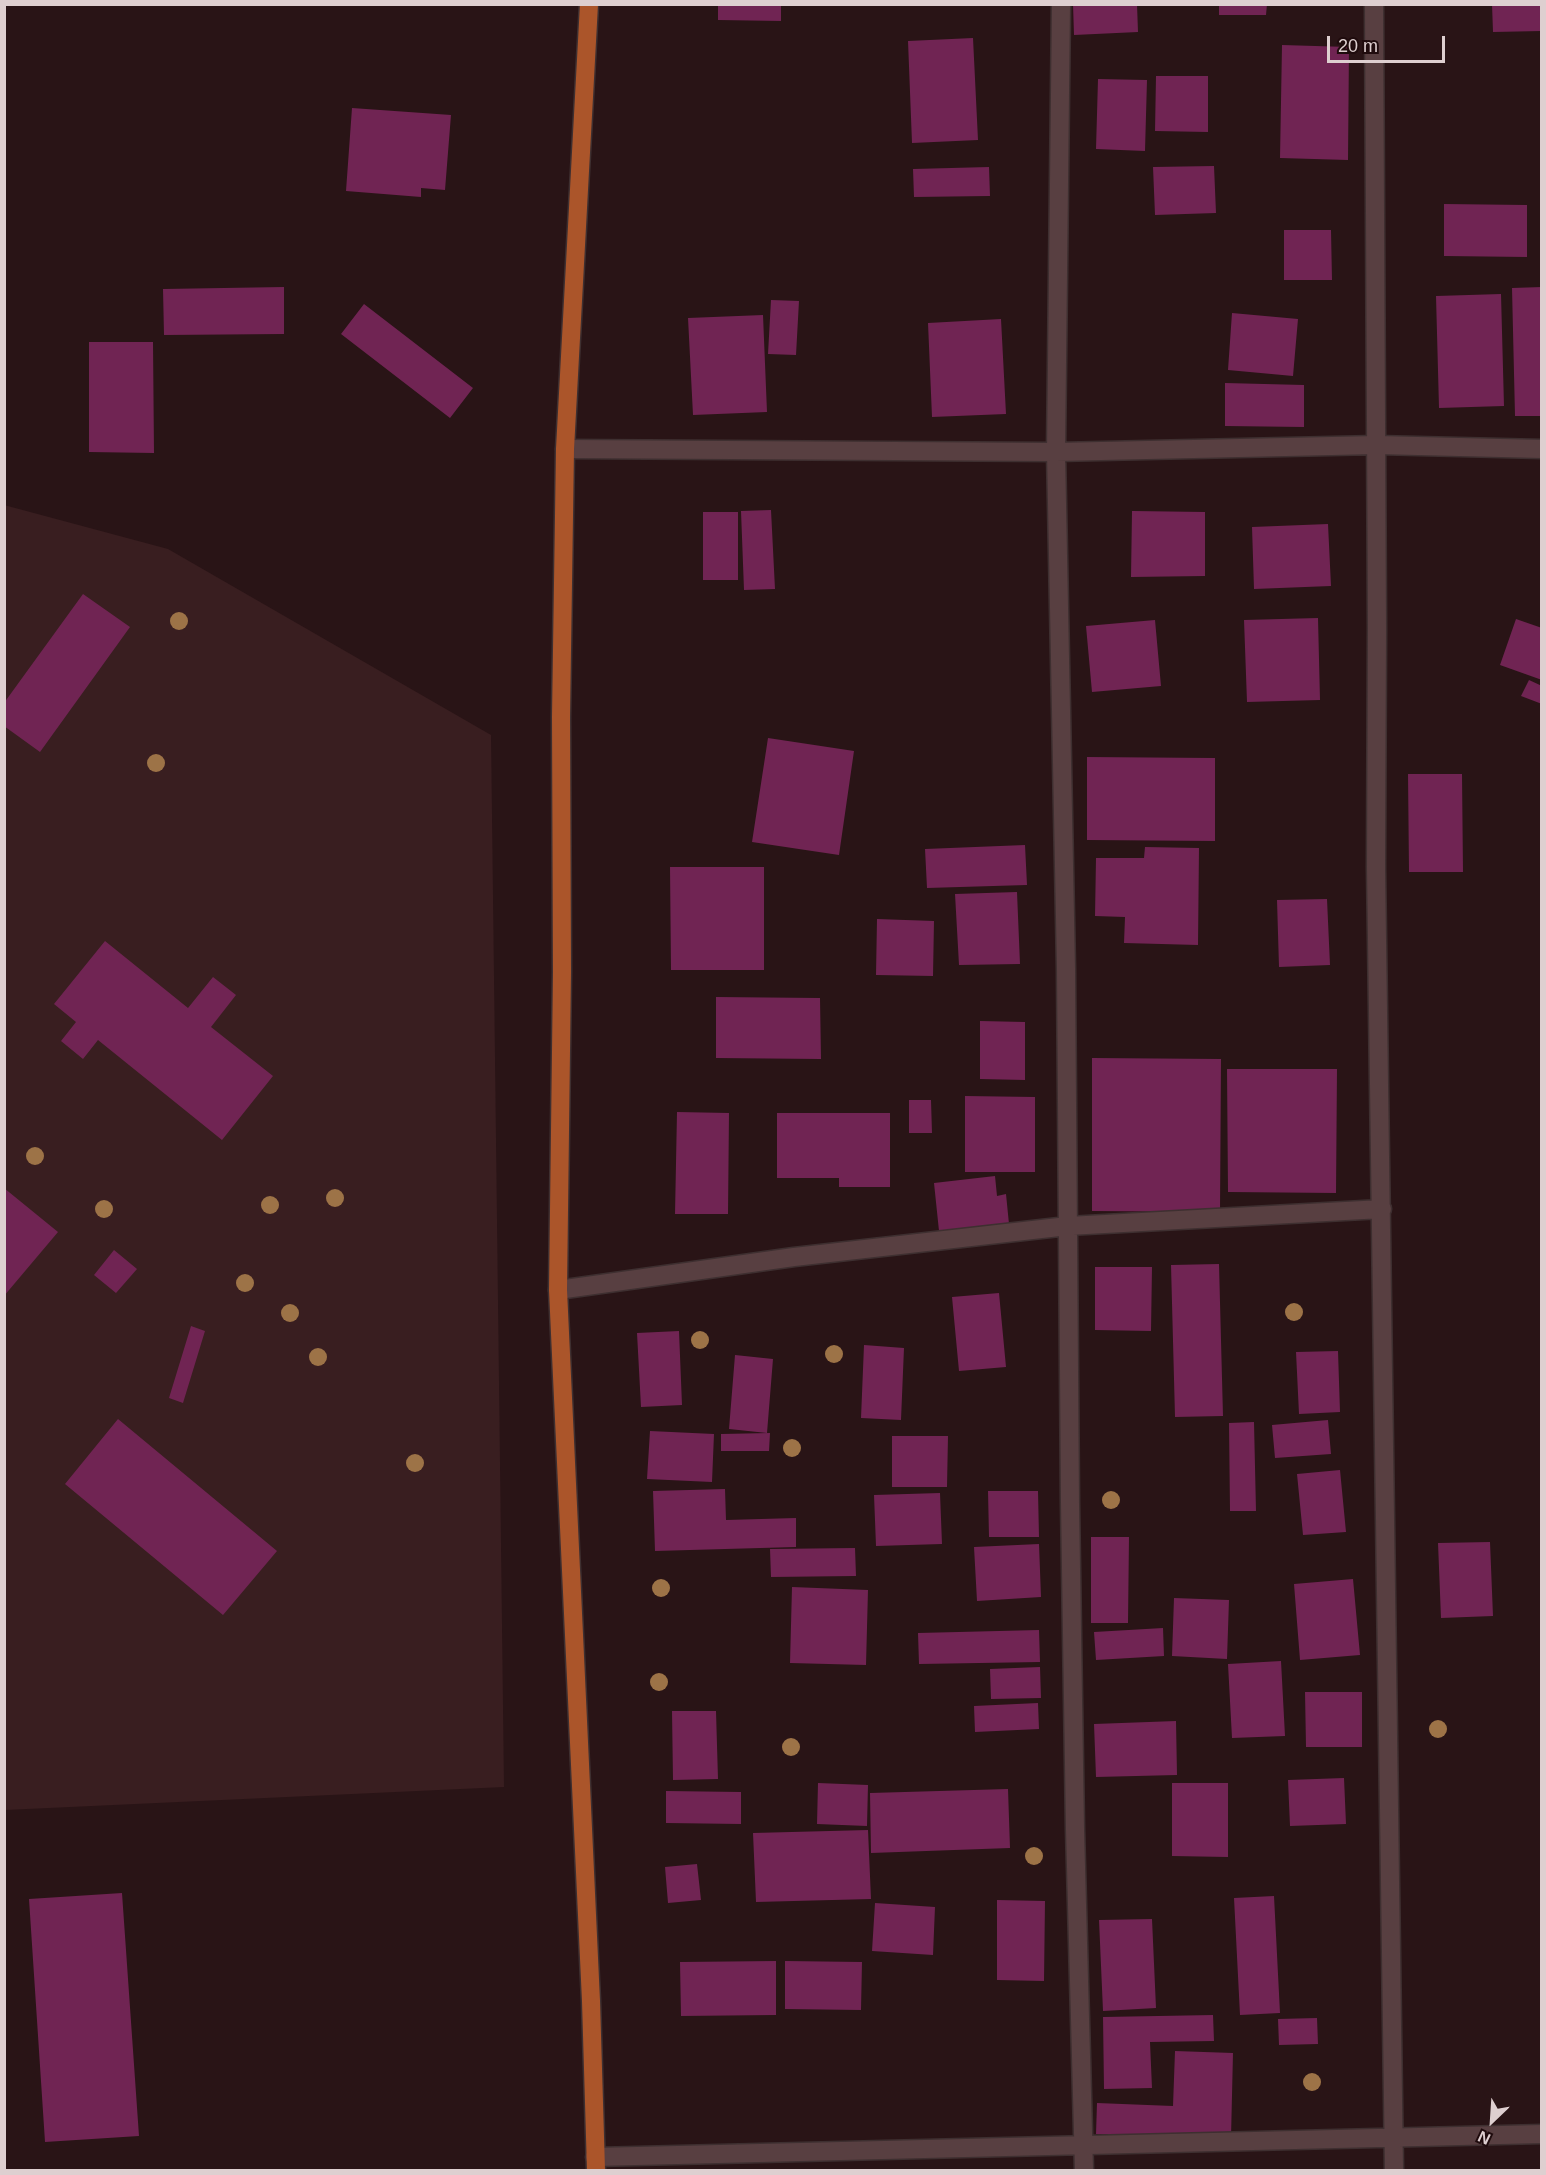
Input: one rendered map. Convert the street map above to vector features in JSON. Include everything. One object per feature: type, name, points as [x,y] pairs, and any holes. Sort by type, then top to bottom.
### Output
[{"type":"main road","points":[[589,4],[565,449],[558,1290],[591,2001],[596,2164]]},
{"type":"street","points":[[1060,4],[1056,452],[1066,969],[1075,1806],[1084,2170]]},
{"type":"street","points":[[1374,4],[1377,446],[1376,867],[1394,2170]]},
{"type":"street","points":[[565,449],[1056,452],[1377,446],[1542,449]]},
{"type":"street","points":[[558,1290],[794,1257],[1068,1226],[1382,1209]]},
{"type":"street","points":[[596,2164],[1083,2144],[1542,2134]]},
{"type":"shaded area","points":[[4,505],[168,549],[491,735],[504,1787],[5,1810]]},
{"type":"building","points":[[718,4],[781,4],[781,21],[718,20]]},
{"type":"building","points":[[1073,4],[1137,4],[1138,32],[1074,35]]},
{"type":"building","points":[[1219,4],[1267,4],[1266,15],[1219,15]]},
{"type":"building","points":[[1492,4],[1542,4],[1542,31],[1493,32]]},
{"type":"building","points":[[973,38],[978,140],[912,143],[908,41]]},
{"type":"building","points":[[1282,45],[1349,47],[1348,160],[1280,158]]},
{"type":"building","points":[[1156,76],[1208,76],[1208,132],[1155,131]]},
{"type":"building","points":[[1098,79],[1147,80],[1145,151],[1096,149]]},
{"type":"building","points":[[352,108],[451,115],[445,190],[421,188],[421,197],[346,191]]},
{"type":"building","points":[[1214,166],[1216,213],[1155,215],[1153,167]]},
{"type":"building","points":[[989,167],[990,196],[914,197],[913,169]]},
{"type":"building","points":[[1444,204],[1527,205],[1527,257],[1444,256]]},
{"type":"building","points":[[1284,230],[1331,230],[1332,280],[1284,280]]},
{"type":"building","points":[[284,287],[284,334],[164,335],[163,289]]},
{"type":"building","points":[[1542,287],[1542,416],[1515,416],[1512,288]]},
{"type":"building","points":[[1501,294],[1504,406],[1439,408],[1436,296]]},
{"type":"building","points":[[771,300],[799,301],[796,355],[768,354]]},
{"type":"building","points":[[364,304],[473,388],[450,418],[341,334]]},
{"type":"building","points":[[1232,313],[1298,319],[1293,376],[1228,370]]},
{"type":"building","points":[[763,315],[767,412],[693,415],[688,318]]},
{"type":"building","points":[[1001,319],[1006,414],[932,417],[928,323]]},
{"type":"building","points":[[89,342],[153,342],[154,453],[89,452]]},
{"type":"building","points":[[1225,383],[1304,385],[1304,427],[1225,426]]},
{"type":"building","points":[[771,510],[775,589],[744,590],[741,511]]},
{"type":"building","points":[[1132,511],[1205,512],[1205,576],[1131,577]]},
{"type":"building","points":[[703,512],[738,512],[738,580],[703,580]]},
{"type":"building","points":[[1328,524],[1331,586],[1254,589],[1252,527]]},
{"type":"building","points":[[83,594],[130,627],[40,752],[4,726],[4,703]]},
{"type":"building","points":[[1318,618],[1320,700],[1247,702],[1244,620]]},
{"type":"building","points":[[1516,619],[1542,628],[1542,680],[1500,665]]},
{"type":"building","points":[[1155,620],[1161,686],[1092,692],[1086,626]]},
{"type":"building","points":[[1529,680],[1542,686],[1542,704],[1521,696]]},
{"type":"building","points":[[768,738],[854,751],[839,855],[752,842]]},
{"type":"building","points":[[1087,757],[1215,758],[1215,841],[1087,840]]},
{"type":"building","points":[[1408,774],[1462,774],[1463,872],[1409,872]]},
{"type":"building","points":[[1025,845],[1027,885],[927,888],[925,849]]},
{"type":"building","points":[[1145,847],[1199,848],[1198,945],[1124,943],[1125,917],[1095,916],[1096,858],[1144,858]]},
{"type":"building","points":[[670,867],[764,867],[764,970],[671,970]]},
{"type":"building","points":[[1017,892],[1020,964],[959,965],[955,894]]},
{"type":"building","points":[[1327,899],[1330,965],[1279,967],[1277,900]]},
{"type":"building","points":[[877,919],[934,921],[933,976],[876,975]]},
{"type":"building","points":[[105,941],[188,1008],[213,977],[236,995],[211,1027],[273,1076],[222,1140],[98,1040],[83,1059],[61,1041],[76,1022],[54,1004]]},
{"type":"building","points":[[716,997],[820,998],[821,1059],[716,1058]]},
{"type":"building","points":[[980,1021],[1025,1022],[1025,1080],[980,1079]]},
{"type":"building","points":[[1092,1058],[1221,1059],[1220,1212],[1092,1211]]},
{"type":"building","points":[[1227,1069],[1337,1069],[1336,1193],[1228,1192]]},
{"type":"building","points":[[965,1096],[1035,1097],[1035,1172],[965,1172]]},
{"type":"building","points":[[909,1100],[931,1100],[932,1133],[909,1133]]},
{"type":"building","points":[[677,1112],[729,1113],[728,1214],[675,1214]]},
{"type":"building","points":[[777,1113],[890,1113],[890,1187],[839,1187],[839,1178],[777,1178]]},
{"type":"building","points":[[995,1176],[997,1196],[1006,1194],[1009,1224],[939,1231],[934,1183]]},
{"type":"building","points":[[4,1188],[58,1232],[4,1296]]},
{"type":"building","points":[[114,1250],[137,1269],[116,1293],[94,1275]]},
{"type":"building","points":[[1219,1264],[1223,1416],[1175,1417],[1171,1265]]},
{"type":"building","points":[[1095,1267],[1152,1267],[1151,1331],[1095,1330]]},
{"type":"building","points":[[999,1293],[1006,1367],[959,1371],[952,1297]]},
{"type":"building","points":[[191,1326],[205,1331],[183,1403],[169,1398]]},
{"type":"building","points":[[679,1331],[682,1405],[641,1407],[637,1333]]},
{"type":"building","points":[[864,1345],[904,1348],[901,1420],[861,1418]]},
{"type":"building","points":[[1338,1351],[1340,1412],[1299,1414],[1296,1352]]},
{"type":"building","points":[[735,1355],[773,1359],[767,1433],[729,1429]]},
{"type":"building","points":[[118,1419],[277,1551],[223,1615],[65,1484]]},
{"type":"building","points":[[1328,1420],[1331,1454],[1275,1458],[1272,1425]]},
{"type":"building","points":[[1254,1422],[1256,1511],[1230,1511],[1229,1423]]},
{"type":"building","points":[[650,1431],[714,1434],[712,1482],[647,1479]]},
{"type":"building","points":[[770,1433],[769,1451],[721,1451],[721,1434]]},
{"type":"building","points":[[892,1436],[948,1436],[947,1487],[892,1487]]},
{"type":"building","points":[[1340,1470],[1346,1532],[1303,1535],[1297,1474]]},
{"type":"building","points":[[725,1489],[726,1520],[796,1518],[796,1547],[655,1551],[653,1491]]},
{"type":"building","points":[[988,1491],[1038,1491],[1039,1537],[989,1537]]},
{"type":"building","points":[[940,1493],[942,1544],[876,1546],[874,1495]]},
{"type":"building","points":[[1091,1537],[1129,1537],[1128,1623],[1091,1623]]},
{"type":"building","points":[[1490,1542],[1493,1616],[1441,1618],[1438,1543]]},
{"type":"building","points":[[1039,1544],[1041,1597],[977,1601],[974,1547]]},
{"type":"building","points":[[855,1548],[856,1576],[771,1577],[770,1549]]},
{"type":"building","points":[[1353,1579],[1360,1655],[1300,1660],[1294,1584]]},
{"type":"building","points":[[792,1587],[868,1590],[866,1665],[790,1663]]},
{"type":"building","points":[[1174,1598],[1229,1600],[1227,1659],[1172,1656]]},
{"type":"building","points":[[1163,1628],[1164,1656],[1096,1660],[1094,1632]]},
{"type":"building","points":[[1039,1630],[1040,1662],[919,1664],[918,1633]]},
{"type":"building","points":[[1281,1661],[1285,1736],[1232,1738],[1228,1664]]},
{"type":"building","points":[[1040,1667],[1041,1698],[991,1699],[990,1669]]},
{"type":"building","points":[[1305,1692],[1362,1692],[1362,1747],[1306,1747]]},
{"type":"building","points":[[1038,1703],[1039,1729],[975,1732],[974,1706]]},
{"type":"building","points":[[672,1711],[716,1711],[718,1779],[673,1780]]},
{"type":"building","points":[[1176,1721],[1177,1775],[1096,1777],[1094,1724]]},
{"type":"building","points":[[1344,1778],[1346,1824],[1290,1826],[1288,1780]]},
{"type":"building","points":[[818,1783],[868,1785],[867,1826],[817,1824]]},
{"type":"building","points":[[1172,1783],[1228,1783],[1228,1857],[1172,1856]]},
{"type":"building","points":[[1008,1789],[1010,1848],[871,1853],[870,1793]]},
{"type":"building","points":[[666,1791],[741,1792],[741,1824],[666,1823]]},
{"type":"building","points":[[868,1830],[871,1899],[756,1902],[753,1833]]},
{"type":"building","points":[[697,1864],[701,1900],[668,1903],[665,1867]]},
{"type":"building","points":[[122,1893],[139,2136],[45,2142],[29,1899]]},
{"type":"building","points":[[1274,1896],[1280,2013],[1240,2015],[1234,1898]]},
{"type":"building","points":[[997,1900],[1045,1901],[1044,1981],[997,1980]]},
{"type":"building","points":[[875,1903],[935,1907],[933,1955],[872,1951]]},
{"type":"building","points":[[1152,1919],[1156,2008],[1103,2011],[1099,1920]]},
{"type":"building","points":[[776,1961],[776,2015],[681,2016],[680,1962]]},
{"type":"building","points":[[785,1961],[862,1962],[861,2010],[785,2009]]},
{"type":"building","points":[[1213,2015],[1214,2041],[1150,2042],[1152,2088],[1104,2089],[1103,2017]]},
{"type":"building","points":[[1317,2018],[1318,2044],[1279,2045],[1278,2019]]},
{"type":"building","points":[[1175,2051],[1233,2053],[1231,2138],[1096,2134],[1097,2103],[1173,2106]]}]
